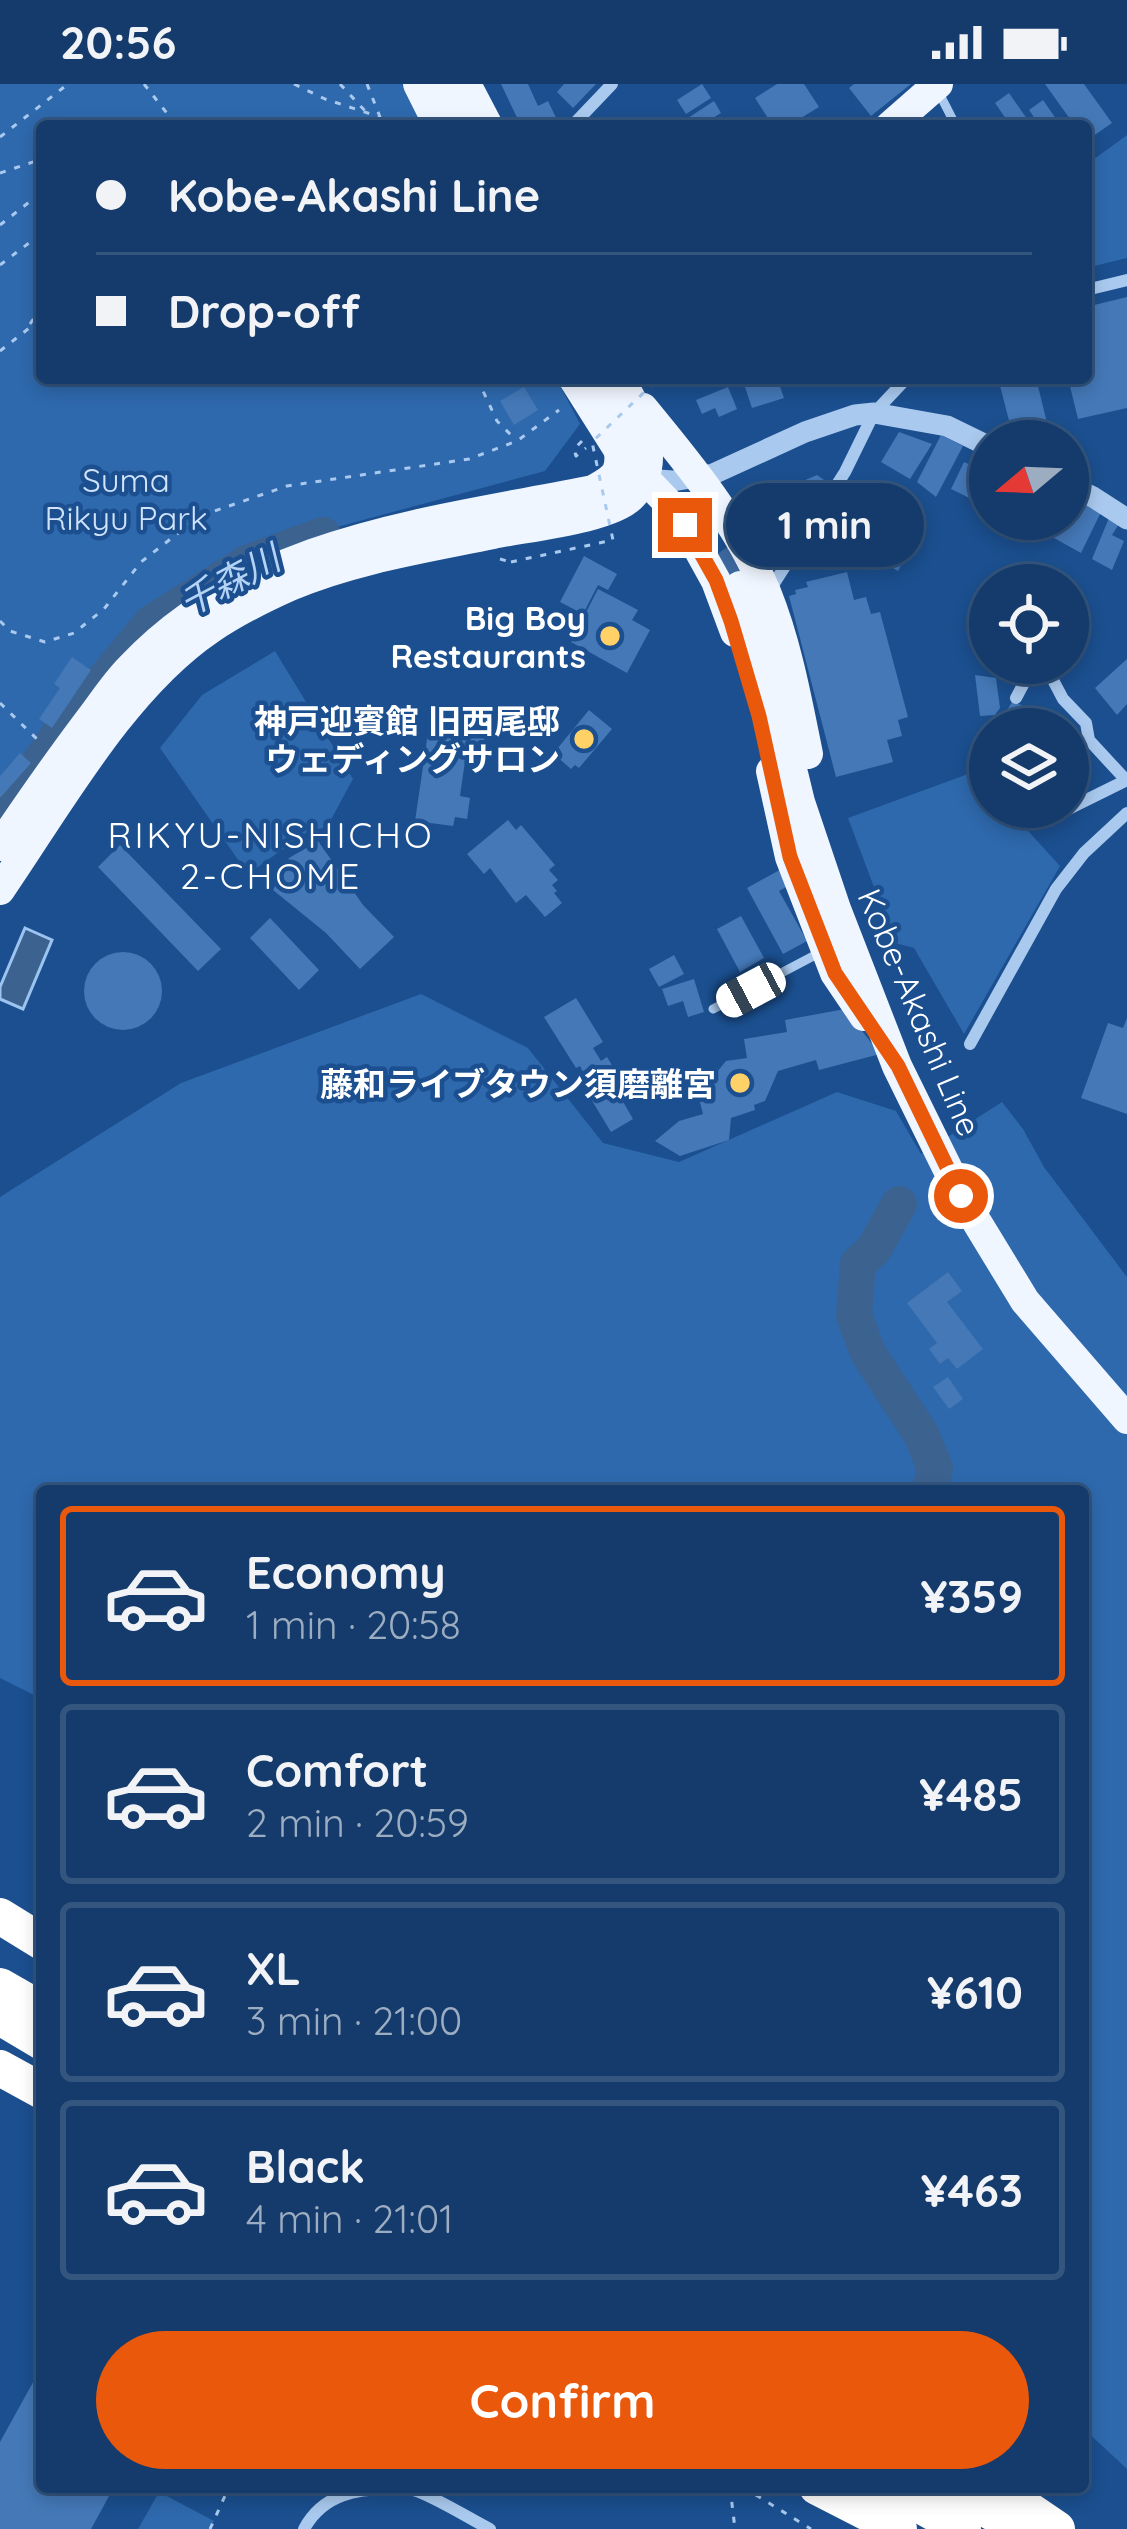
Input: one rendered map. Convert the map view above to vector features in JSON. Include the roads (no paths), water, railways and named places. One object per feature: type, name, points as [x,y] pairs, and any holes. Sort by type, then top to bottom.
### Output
[{"type":"highway","points":[[0,1916],[36,1938]]},
{"type":"highway","points":[[0,1986],[36,2007]]},
{"type":"highway","points":[[0,2017],[36,2038]]},
{"type":"highway","points":[[0,2068],[36,2087]]},
{"type":"highway","points":[[829,2493],[899,2529]]},
{"type":"highway","points":[[898,2493],[963,2529]]},
{"type":"highway","points":[[955,2493],[1024,2529]]},
{"type":"highway","points":[[1003,2493],[1057,2529]]},
{"type":"main road","points":[[418,84],[436,120]]},
{"type":"main road","points":[[443,84],[461,120]]},
{"type":"main road","points":[[466,84],[485,120]]},
{"type":"main road","points":[[897,120],[937,85]]},
{"type":"main road","points":[[607,384],[606,448],[670,505],[716,580],[759,716],[790,857],[835,973],[898,1066]]},
{"type":"main road","points":[[0,846],[127,671],[194,610],[247,579],[360,538],[632,496],[648,460],[647,439],[624,384]]},
{"type":"main road","name":"Kobe-Akashi Line","points":[[626,384],[710,478],[789,664],[834,873],[836,909],[898,1066],[961,1196],[1025,1301],[1127,1420]]},
{"type":"main road","points":[[572,391],[606,448],[615,475],[595,502]]},
{"type":"main road","points":[[0,890],[135,699],[208,630],[266,597],[381,558],[595,502],[642,512],[670,505]]},
{"type":"street","points":[[578,120],[612,84]]},
{"type":"street","points":[[1092,289],[1127,280]]},
{"type":"street","points":[[754,590],[845,472],[874,413],[901,384]]},
{"type":"street","points":[[670,505],[710,478],[805,432],[855,415],[874,413],[947,426],[969,437]]},
{"type":"street","points":[[642,479],[710,478]]},
{"type":"street","points":[[1089,494],[1127,519]]},
{"type":"street","points":[[1016,698],[1023,684]]},
{"type":"street","points":[[1054,684],[1086,724],[1089,740],[1126,780],[1089,798]]},
{"type":"street","points":[[970,1044],[1056,890],[1084,853],[1127,813]]},
{"type":"street","points":[[304,2529],[329,2501],[346,2493]]},
{"type":"street","points":[[419,2493],[490,2529]]},
{"type":"lane","points":[[937,85],[953,120]]},
{"type":"lane","points":[[713,1010],[826,950]]},
{"type":"waterway","name":"千森川","points":[[0,817],[58,736],[151,623],[247,563],[323,535]]},
{"type":"waterway","points":[[899,1204],[874,1249],[858,1264],[854,1315],[868,1353],[921,1434],[935,1468],[931,1485]]},
{"type":"tunnel","points":[[693,516],[740,586]]},
{"type":"place","name":"Big Boy Restaurants","points":[[610,636]]},
{"type":"place","name":"神戸迎賓館 旧西尾邸 ウェディングサロン","points":[[584,739]]},
{"type":"place","name":"藤和ライブタウン須磨離宮","points":[[740,1083]]},
{"type":"district","name":"RIKYU-NISHICHO 2-CHOME","points":[[271,854]]},
{"type":"park label","name":"Suma Rikyu Park","points":[[126,498]]}]
